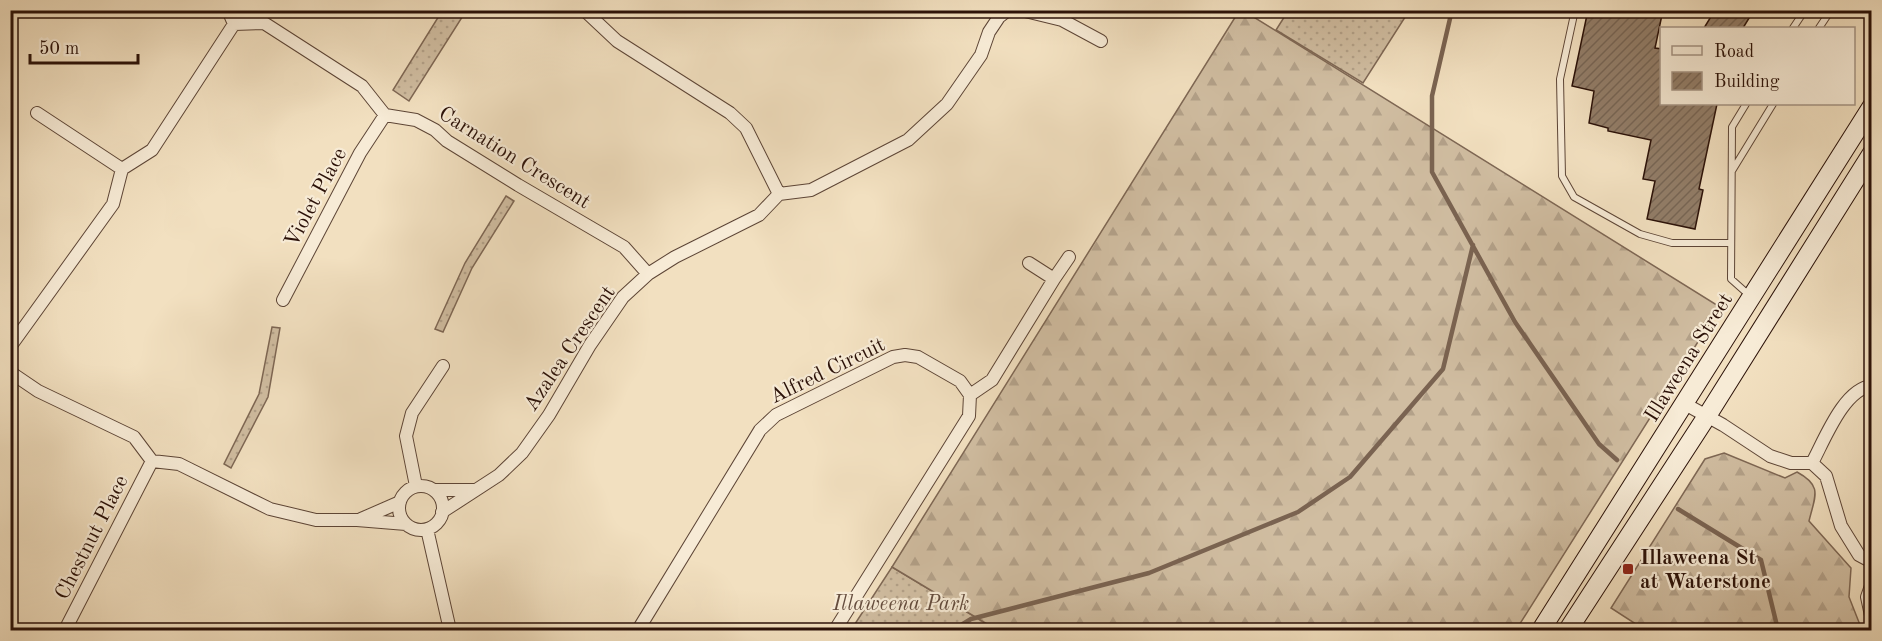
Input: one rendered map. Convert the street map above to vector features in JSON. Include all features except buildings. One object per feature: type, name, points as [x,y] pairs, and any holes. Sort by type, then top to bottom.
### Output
[{"type":"main road","name":"Illaweena Street","points":[[1541,630],[1872,106]]},
{"type":"main road","points":[[1568,630],[1707,416],[1872,153]]},
{"type":"main road","points":[[1752,298],[1780,299]]},
{"type":"street","points":[[228,10],[234,24]]},
{"type":"street","points":[[584,10],[617,41],[730,112],[746,128],[780,194],[810,190],[908,140],[947,104],[981,55],[994,24],[1008,10]]},
{"type":"street","points":[[1021,10],[1062,20],[1101,41]]},
{"type":"street","points":[[234,24],[264,23],[362,86],[385,115]]},
{"type":"street","points":[[10,347],[113,204],[122,169],[152,150],[234,24]]},
{"type":"street","points":[[37,113],[122,169]]},
{"type":"street","name":"Carnation Crescent","points":[[385,115],[416,120],[435,130],[447,141],[518,185],[624,247],[648,274]]},
{"type":"street","name":"Violet Place","points":[[283,300],[360,153],[385,115]]},
{"type":"street","name":"Azalea Crescent","points":[[442,512],[499,475],[522,453],[549,415],[590,345],[623,297],[648,274],[675,257],[759,214],[780,194]]},
{"type":"street","points":[[835,630],[969,416],[970,395],[992,380],[1069,257]]},
{"type":"street","points":[[1029,263],[1054,279]]},
{"type":"street","name":"Alfred Circuit","points":[[638,630],[760,430],[776,415],[893,357],[905,355],[918,357],[960,381],[970,395]]},
{"type":"street","points":[[416,486],[406,436],[412,413],[443,366]]},
{"type":"street","points":[[10,372],[38,391],[134,437],[152,461],[179,464],[270,509],[316,520],[357,520],[406,524],[416,529],[427,529],[437,522],[442,512],[441,500],[434,490]]},
{"type":"street","points":[[1812,463],[1845,402],[1864,387],[1872,386]]},
{"type":"street","points":[[1685,404],[1770,456],[1791,463],[1812,463],[1826,476],[1841,526],[1859,555],[1872,562]]},
{"type":"street","name":"Chestnut Place","points":[[65,630],[152,461]]},
{"type":"street","points":[[406,524],[400,513],[400,502],[406,492],[416,486],[434,490],[476,490]]},
{"type":"street","points":[[357,520],[400,502]]},
{"type":"street","points":[[427,529],[450,630]]},
{"type":"street","points":[[1872,583],[1867,597],[1872,620]]},
{"type":"lane","points":[[1575,10],[1560,79],[1562,176],[1574,197],[1640,234],[1650,237],[1672,243],[1731,243]]},
{"type":"lane","points":[[1794,27],[1805,10]]},
{"type":"lane","points":[[1821,27],[1830,10]]},
{"type":"lane","points":[[1745,105],[1732,127],[1731,279],[1752,298]]},
{"type":"lane","points":[[1732,172],[1772,105]]},
{"type":"green space","points":[[442,11],[466,11],[409,101],[393,90]]},
{"type":"green space","points":[[1239,11],[1244,11],[1720,307],[1516,630],[997,630],[892,567]]},
{"type":"green space","points":[[1288,11],[1409,11],[1363,83],[1276,30]]},
{"type":"green space","points":[[506,196],[514,201],[472,268],[443,332],[435,329],[465,263]]},
{"type":"green space","points":[[272,327],[280,328],[268,397],[231,468],[224,464],[259,394]]},
{"type":"green space","points":[[1724,453],[1785,478],[1797,472],[1811,482],[1815,498],[1809,521],[1851,568],[1849,597],[1862,630],[1645,630],[1611,608],[1705,459]]},
{"type":"green space","name":"Illaweena Park","points":[[892,567],[997,630],[851,630]]},
{"type":"waterway","points":[[1452,10],[1432,96],[1432,172],[1515,322],[1599,444],[1617,460]]},
{"type":"waterway","points":[[953,630],[971,619],[1149,573],[1298,512],[1350,477],[1443,369],[1473,245]]},
{"type":"waterway","points":[[1678,509],[1761,560],[1778,630]]},
{"type":"place","name":"Illaweena St at Waterstone","points":[[1628,569]]}]
